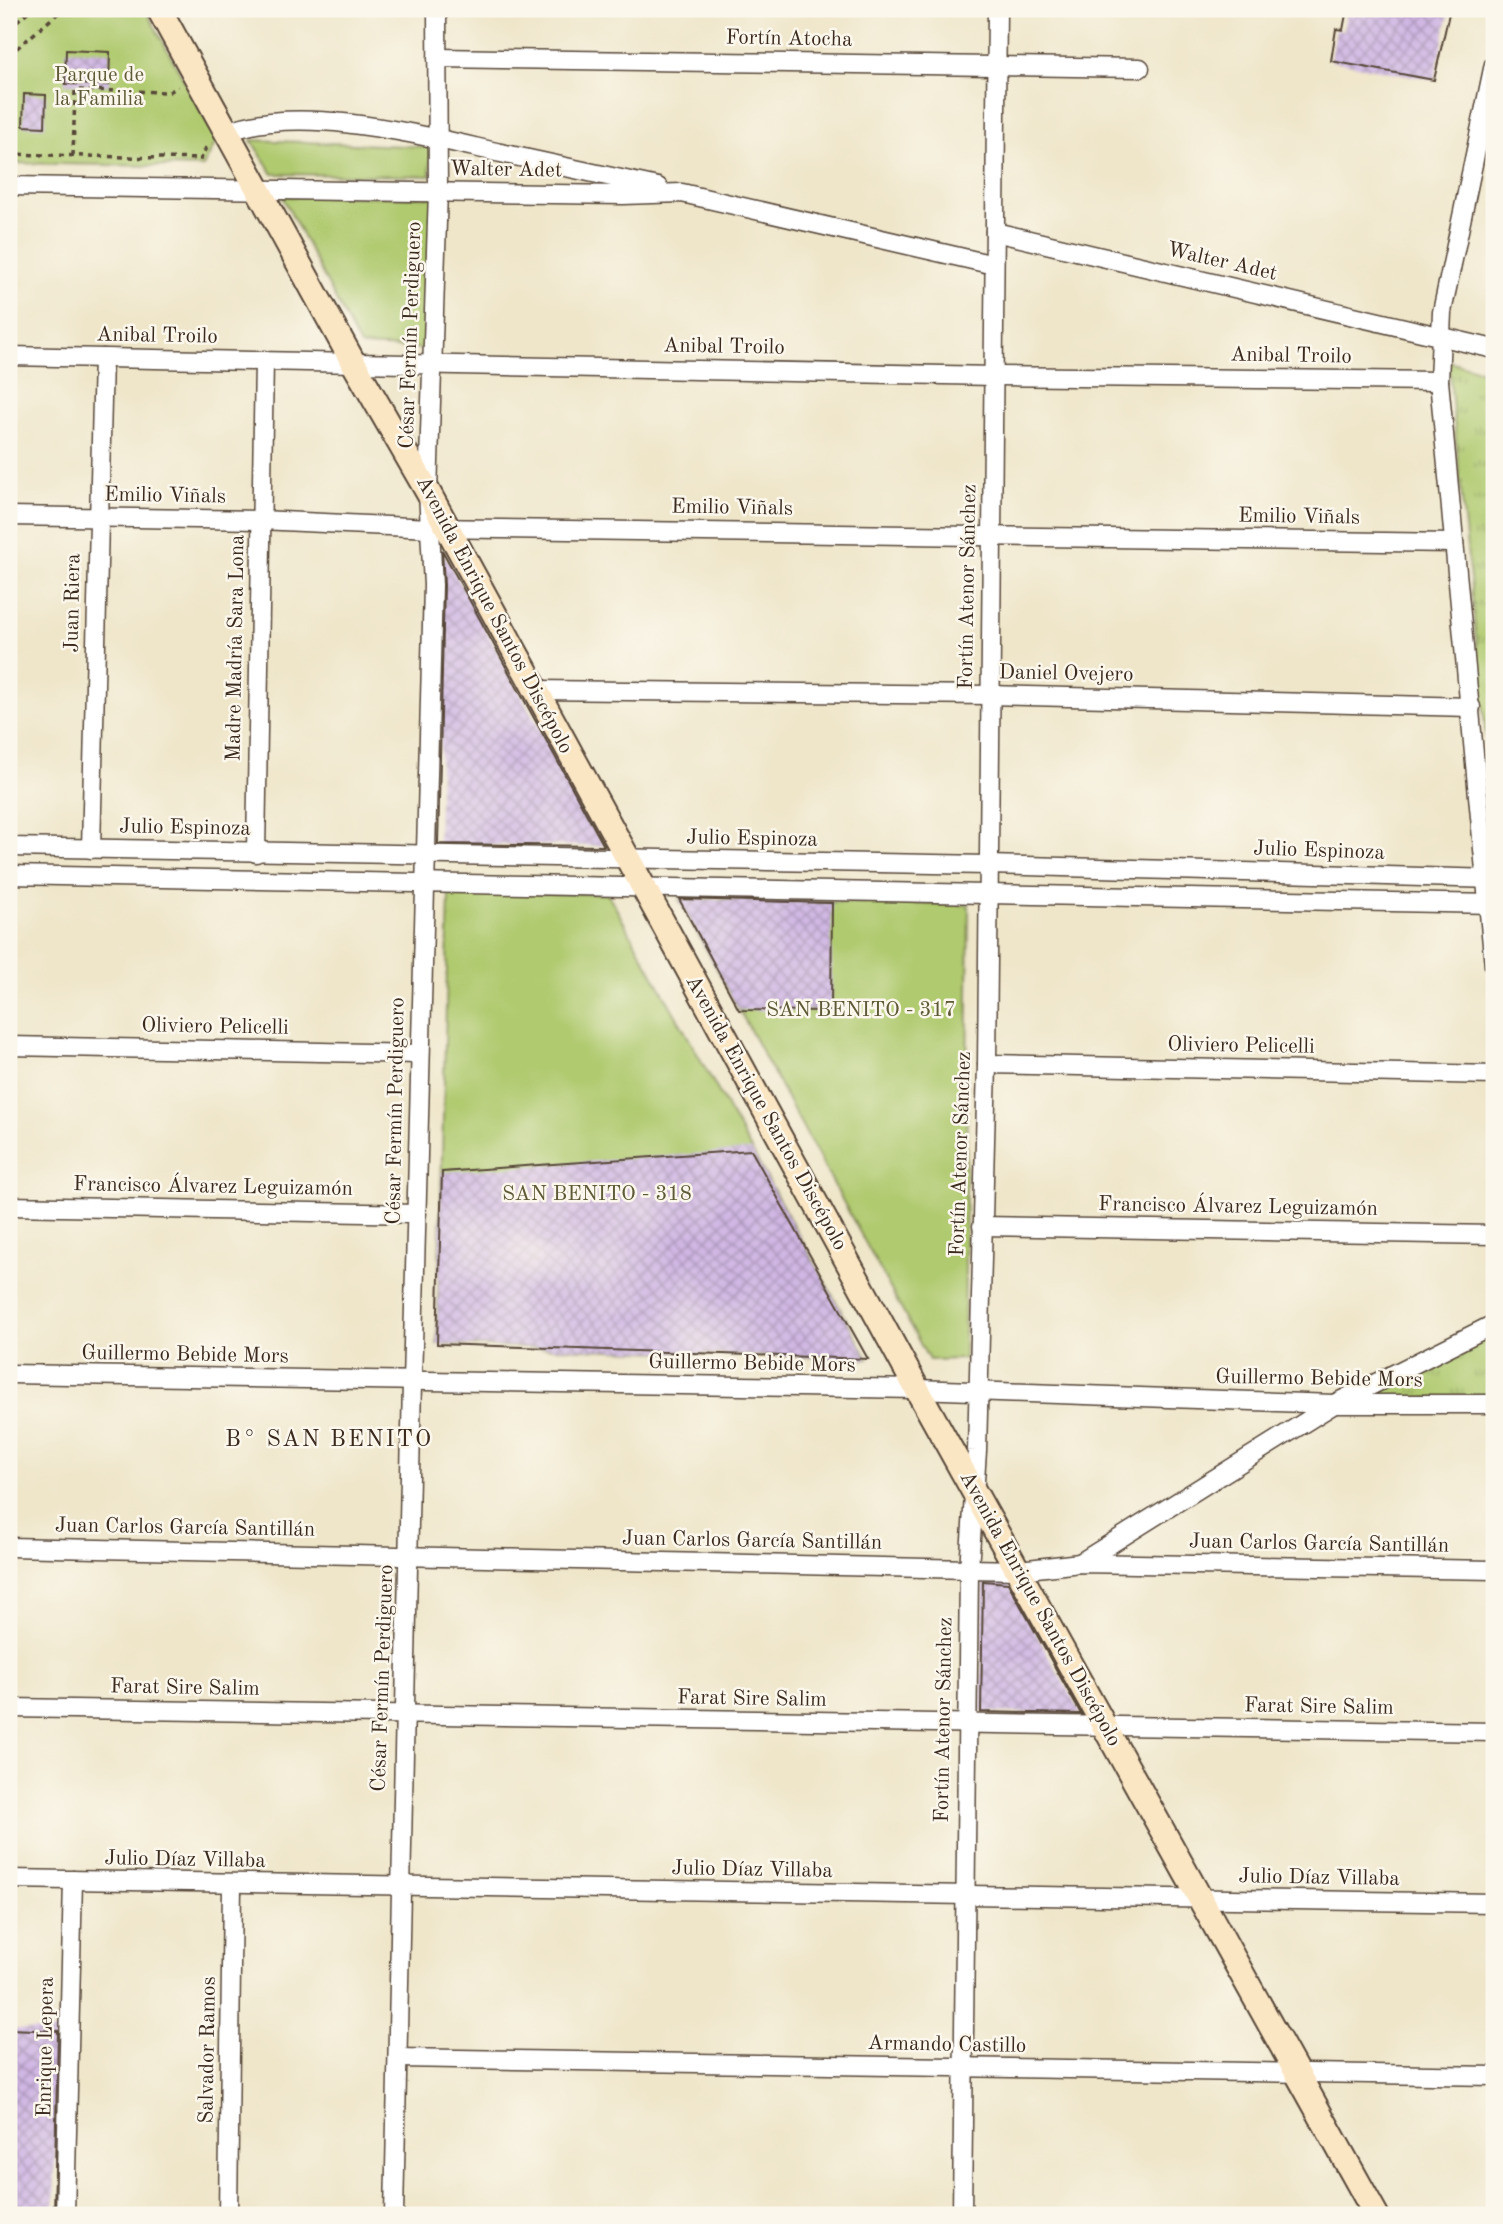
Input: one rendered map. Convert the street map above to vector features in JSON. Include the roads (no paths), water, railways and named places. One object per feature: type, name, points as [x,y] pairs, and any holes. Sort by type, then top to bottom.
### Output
[{"type":"main road","name":"Avenida Enrique Santos Discépolo","points":[[159,9],[218,136],[258,190],[428,492],[439,527],[535,690],[626,861],[917,1389],[1376,2215]]},
{"type":"street","name":"César Fermín Perdiguero","points":[[428,492],[435,363],[437,9]]},
{"type":"street","name":"Fortín Atenor Sánchez","points":[[962,2215],[969,1569],[987,1064],[997,9]]},
{"type":"street","name":"Fortín Atocha","points":[[437,58],[1140,68]]},
{"type":"street","points":[[1494,64],[1440,336],[1439,381],[1490,879],[1494,966]]},
{"type":"street","points":[[218,136],[263,122],[297,121],[375,127],[682,193]]},
{"type":"street","name":"Walter Adet","points":[[9,186],[623,195],[682,193],[994,265]]},
{"type":"street","name":"Walter Adet","points":[[995,232],[1494,349]]},
{"type":"street","name":"Anibal Troilo","points":[[9,356],[994,376],[1439,381]]},
{"type":"street","name":"Juan Riera","points":[[91,849],[103,358]]},
{"type":"street","name":"Madre Madría Sara Lona","points":[[256,853],[264,360]]},
{"type":"street","name":"Emilio Viñals","points":[[9,516],[260,520],[439,527],[1454,543]]},
{"type":"street","name":"César Fermín Perdiguero","points":[[394,2215],[424,884],[433,586],[439,527]]},
{"type":"street","name":"Daniel Ovejero","points":[[535,690],[989,695],[1471,707]]},
{"type":"street","name":"Julio Espinoza","points":[[9,847],[626,861],[989,865],[1490,879]]},
{"type":"street","points":[[9,875],[1491,903]]},
{"type":"street","name":"Oliviero Pelicelli","points":[[9,1046],[420,1054]]},
{"type":"street","name":"Oliviero Pelicelli","points":[[987,1064],[1494,1075]]},
{"type":"street","name":"Francisco Álvarez Leguizamón","points":[[9,1206],[417,1214]]},
{"type":"street","name":"Francisco Álvarez Leguizamón","points":[[982,1226],[1494,1234]]},
{"type":"street","points":[[1080,1563],[1334,1404],[1494,1324]]},
{"type":"street","name":"Guillermo Bebide Mors","points":[[9,1374],[412,1383],[917,1389],[1334,1404],[1494,1404]]},
{"type":"street","name":"Juan Carlos García Santillán","points":[[9,1547],[1019,1570],[1080,1563],[1494,1570]]},
{"type":"street","name":"Farat Sire Salim","points":[[9,1708],[968,1726],[1494,1732]]},
{"type":"street","name":"Julio Díaz Villaba","points":[[9,1879],[964,1897],[1494,1903]]},
{"type":"street","name":"Enrique Lepera","points":[[65,2215],[72,1880]]},
{"type":"street","name":"Salvador Ramos","points":[[228,2215],[232,1885]]},
{"type":"street","name":"Armando Castillo","points":[[398,2058],[1494,2076]]},
{"type":"district","name":"B° SAN BENITO","points":[[329,1439]]},
{"type":"park label","name":"Parque de la Familia","points":[[99,87]]},
{"type":"park label","name":"SAN BENITO - 317","points":[[861,1010]]},
{"type":"park label","name":"SAN BENITO - 318","points":[[597,1194]]}]
